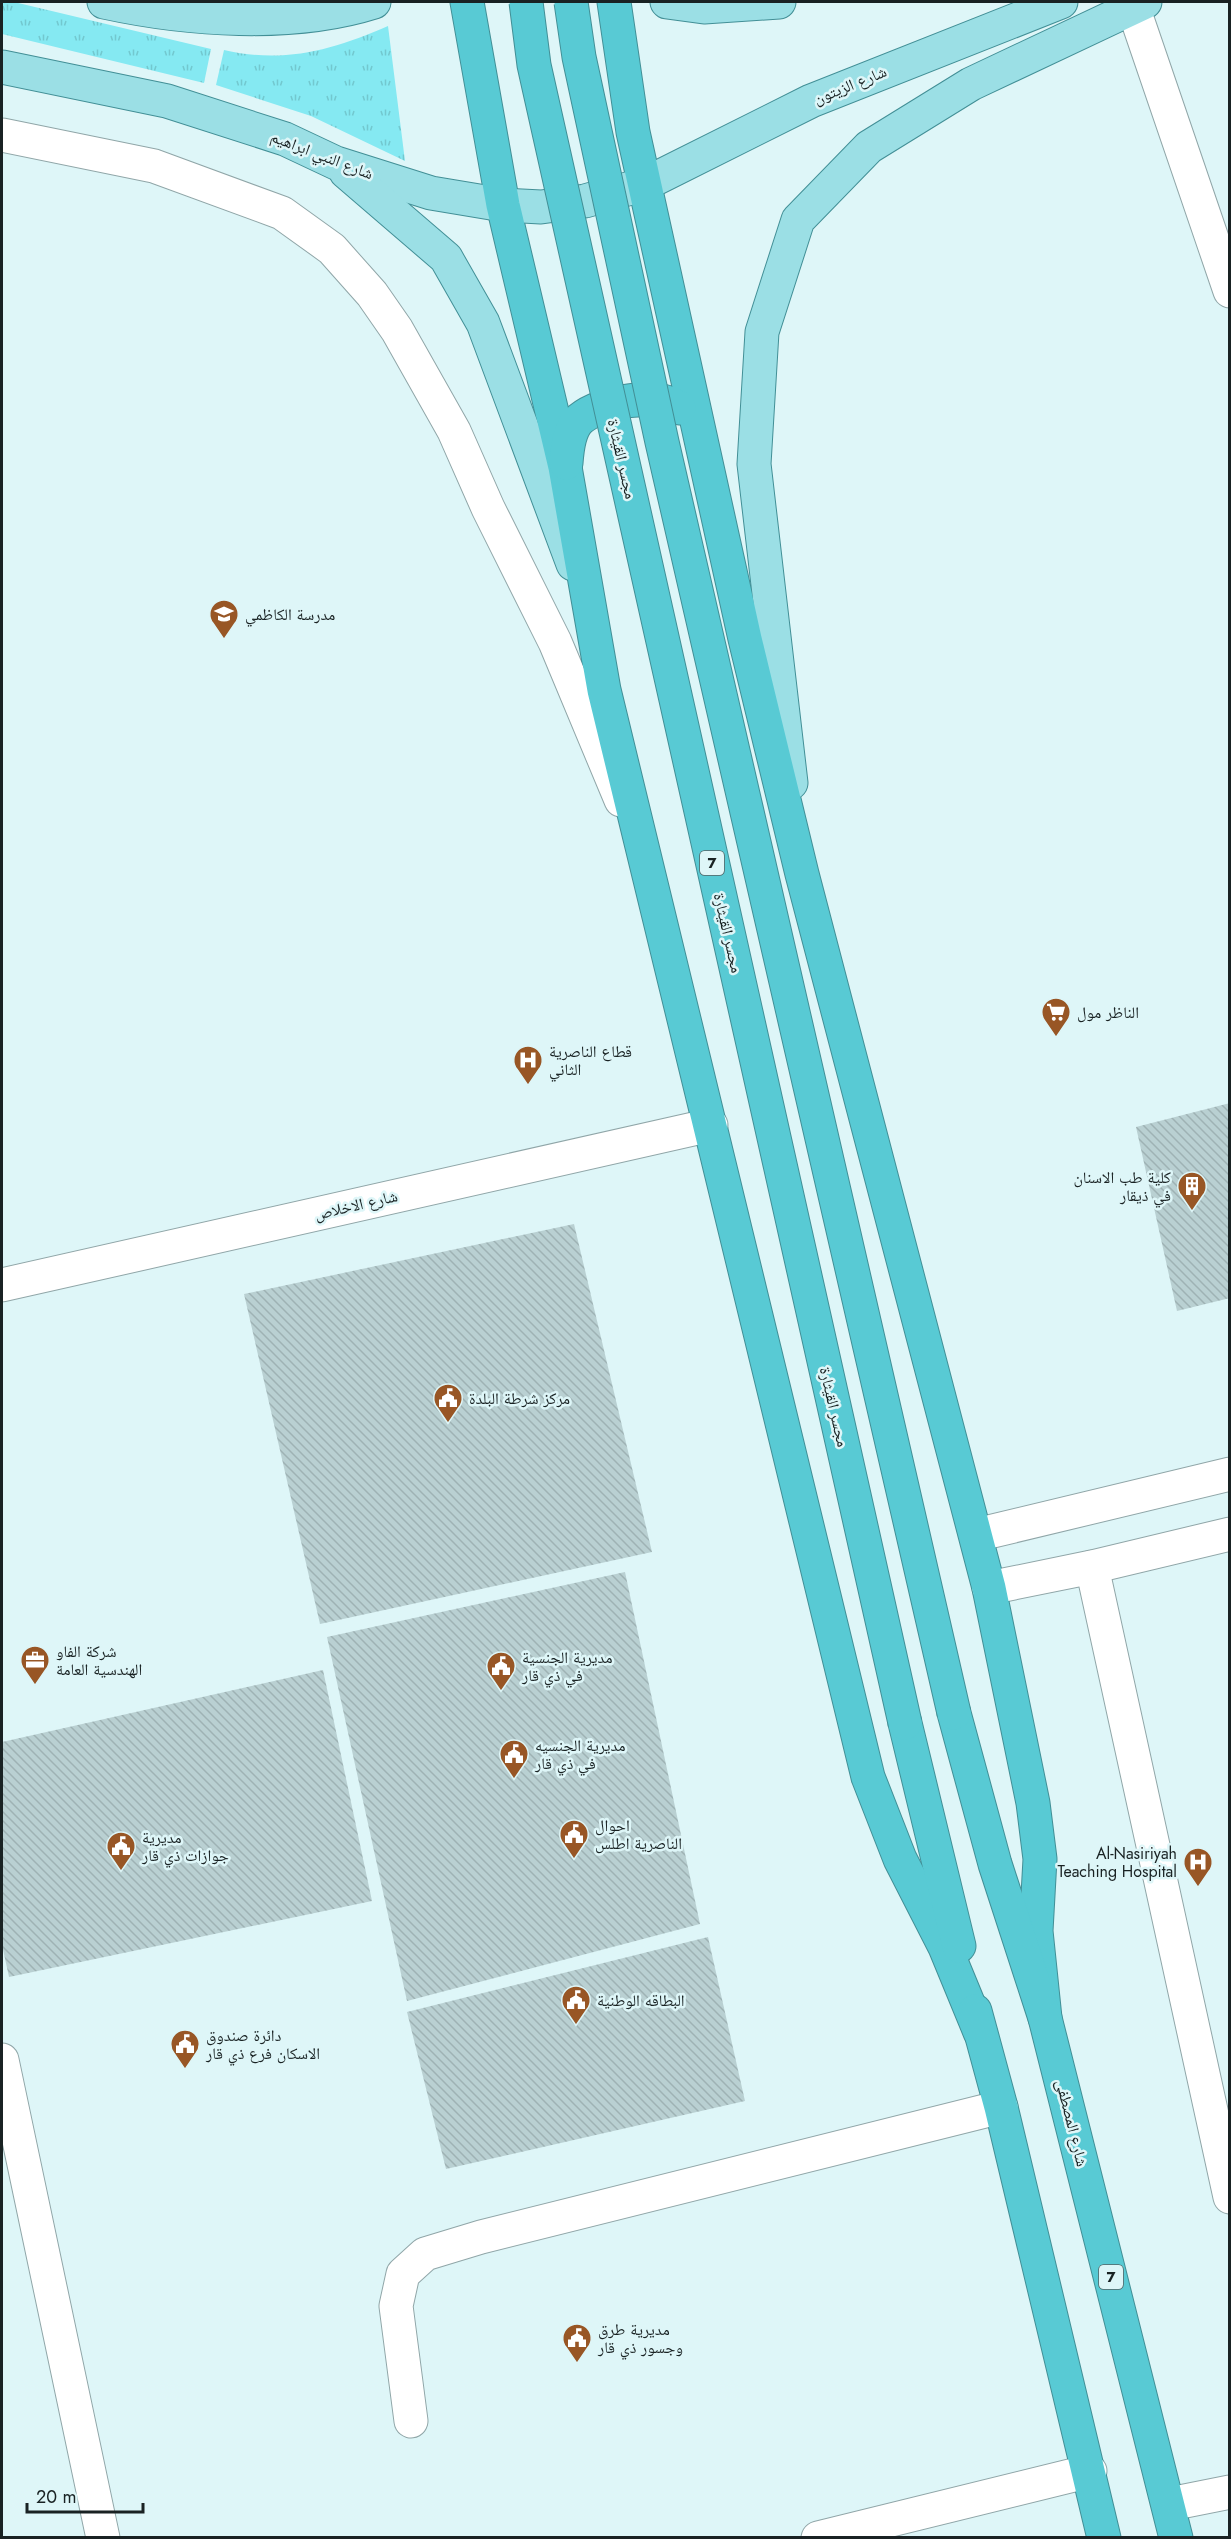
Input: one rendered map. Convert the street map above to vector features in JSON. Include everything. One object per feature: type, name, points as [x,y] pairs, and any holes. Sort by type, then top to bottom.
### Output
[{"type":"highway","points":[[467,2],[503,205],[565,467],[604,690],[868,1777],[900,1859],[945,1947],[980,2032]]},
{"type":"highway","name":"مجسر القيثارة","points":[[526,2],[534,65],[905,1723],[980,2032]]},
{"type":"highway","name":"شارع المصطفى","points":[[571,2],[579,57],[662,442],[954,1713],[995,1864],[1045,2018],[1170,2504],[1176,2538]]},
{"type":"highway","points":[[614,2],[633,132],[745,639],[802,874],[989,1588],[1038,1837],[1040,1859],[1036,1931],[1045,2018]]},
{"type":"highway","points":[[565,467],[569,440],[579,420],[600,409],[622,402],[646,399],[669,401],[687,414],[701,438]]},
{"type":"highway","name":"7","points":[[980,2032],[1090,2471],[1104,2538]]},
{"type":"main road","points":[[104,2],[141,10],[269,20],[356,7],[374,2]]},
{"type":"main road","points":[[245,18],[287,2]]},
{"type":"main road","points":[[667,2],[704,7],[779,2]]},
{"type":"main road","name":"شارع الزيتون","points":[[645,184],[712,148],[811,101],[1061,2]]},
{"type":"main road","points":[[802,874],[754,464],[762,332],[798,220],[869,147],[971,84],[1139,4]]},
{"type":"main road","name":"شارع النبي ابراهيم","points":[[2,67],[167,101],[285,139],[336,163],[431,193],[503,205],[541,207],[585,201],[645,184]]},
{"type":"main road","points":[[336,163],[446,258],[483,323],[587,603]]},
{"type":"street","points":[[1139,4],[1230,291]]},
{"type":"street","points":[[2,135],[154,166],[282,213],[333,249],[372,294],[398,330],[454,431],[488,508],[555,642],[645,858]]},
{"type":"street","name":"شارع الاخلاص","points":[[2,1285],[711,1125]]},
{"type":"street","points":[[976,1535],[1230,1474]]},
{"type":"street","points":[[989,1588],[1092,1567],[1230,1534]]},
{"type":"street","points":[[1092,1567],[1230,2197]]},
{"type":"street","points":[[2,2060],[103,2538]]},
{"type":"street","points":[[411,2421],[396,2306],[403,2274],[425,2254],[493,2234],[1000,2107]]},
{"type":"street","points":[[826,2537],[1090,2471]]},
{"type":"street","points":[[1170,2504],[1230,2492]]},
{"type":"green space","points":[[2,2],[14,2],[211,49],[204,83],[2,34]]},
{"type":"green space","points":[[388,26],[405,161],[311,116],[216,85],[224,50],[267,56],[288,55],[328,48]]},
{"type":"building","name":"كلية طب الاسنان في ذيقار","points":[[1230,1103],[1230,1298],[1177,1311],[1136,1127]]},
{"type":"building","name":"مركز شرطة البلدة","points":[[574,1224],[652,1552],[320,1624],[244,1294]]},
{"type":"building","name":"مديرية الجنسيه في ذي قار","points":[[625,1572],[700,1924],[407,2001],[327,1637]]},
{"type":"building","name":"مديرية جوازات ذي قار","points":[[323,1670],[372,1901],[9,1977],[2,1945],[2,1742]]},
{"type":"building","points":[[708,1937],[745,2101],[446,2169],[407,2012]]},
{"type":"place","name":"مدرسة الكاظمي","points":[[224,640]]},
{"type":"place","name":"الناظر مول","points":[[1056,1038]]},
{"type":"place","name":"قطاع الناصرية الثاني","points":[[528,1086]]},
{"type":"place","name":"كلية طب الاسنان في ذيقار","points":[[1192,1212]]},
{"type":"place","name":"مركز شرطة البلدة","points":[[448,1424]]},
{"type":"place","name":"شركة الفاو الهندسية العامة","points":[[35,1686]]},
{"type":"place","name":"مديرية الجنسية في ذي قار","points":[[501,1692]]},
{"type":"place","name":"مديرية الجنسيه في ذي قار","points":[[514,1780]]},
{"type":"place","name":"احوال الناصرية اطلس","points":[[574,1860]]},
{"type":"place","name":"مديرية جوازات ذي قار","points":[[121,1872]]},
{"type":"place","name":"Al-Nasiriyah Teaching Hospital","points":[[1198,1888]]},
{"type":"place","name":"البطاقه الوطنية","points":[[576,2026]]},
{"type":"place","name":"دائرة صندوق الاسكان فرع ذي قار","points":[[185,2070]]},
{"type":"place","name":"مديرية طرق وجسور ذي قار","points":[[577,2364]]}]
